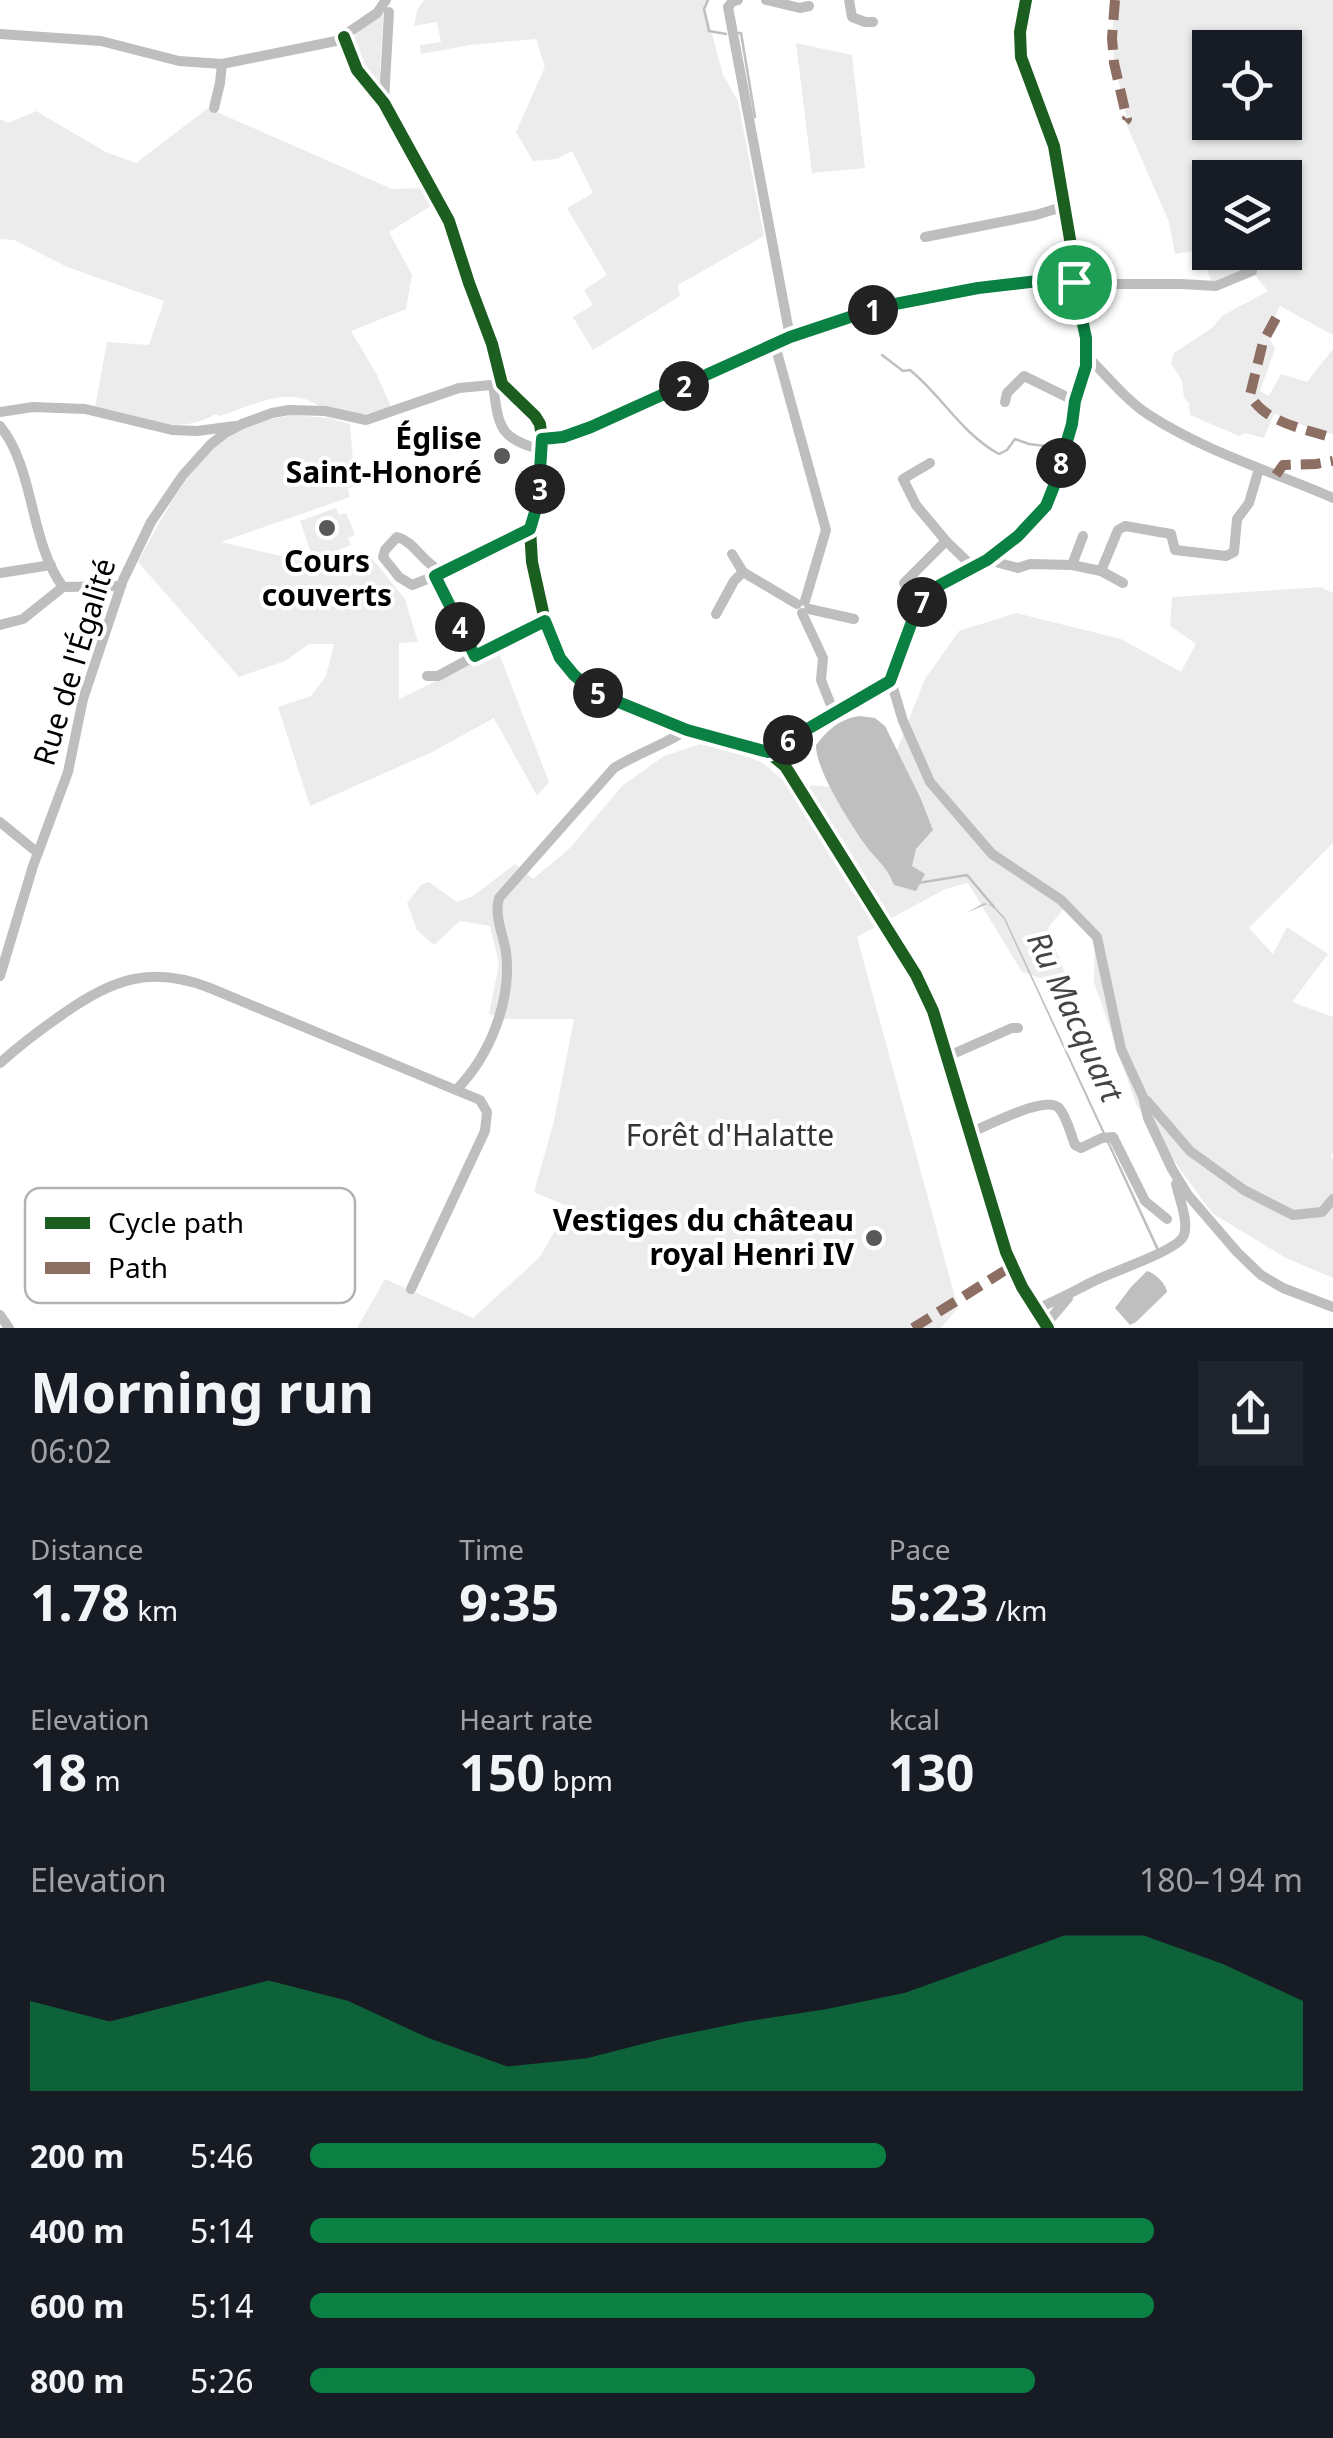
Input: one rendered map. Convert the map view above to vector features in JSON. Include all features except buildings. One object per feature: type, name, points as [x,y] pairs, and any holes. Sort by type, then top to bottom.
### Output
[{"type":"street","points":[[0,34],[101,42],[179,62],[222,64],[344,37],[378,13],[386,0]]},
{"type":"street","points":[[766,0],[800,8],[809,6]]},
{"type":"street","points":[[849,0],[852,17],[873,22]]},
{"type":"street","points":[[1026,0],[1020,32],[1021,57],[1049,129],[1066,206],[1087,356],[1072,424],[1046,506],[994,556],[940,585],[917,608],[890,681],[923,767],[941,796],[992,854],[1061,900],[1097,937],[1121,1049],[1148,1118],[1188,1196],[1261,1275],[1333,1307]]},
{"type":"street","points":[[733,4],[790,337]]},
{"type":"street","points":[[384,103],[389,12]]},
{"type":"street","points":[[344,37],[358,70],[384,103],[449,221],[492,346],[503,432],[523,445],[542,444],[591,427],[790,337],[890,305],[1047,280],[1216,286],[1252,271]]},
{"type":"street","points":[[214,108],[222,64]]},
{"type":"street","points":[[925,237],[1036,216],[1066,206]]},
{"type":"street","points":[[1074,282],[1092,300]]},
{"type":"street","points":[[775,344],[826,530],[803,607],[822,658],[821,680],[834,713]]},
{"type":"street","points":[[1087,356],[1148,414],[1196,441],[1333,498]]},
{"type":"street","points":[[1005,402],[1007,393],[1024,376],[1075,401]]},
{"type":"street","points":[[498,384],[536,416],[540,424],[538,502],[530,529],[535,582],[560,658],[594,692],[687,730],[768,752],[785,766],[916,974],[933,1012],[1006,1252],[1047,1326],[1071,1294]]},
{"type":"street","name":"Rue de l'Égalité","points":[[0,976],[70,765],[83,699],[121,586],[143,537],[172,489],[210,445],[236,426],[272,412],[325,411],[366,420],[459,388],[498,384]]},
{"type":"street","points":[[0,412],[33,406],[85,408],[172,430],[236,426]]},
{"type":"street","points":[[0,426],[14,446],[40,538],[63,587]]},
{"type":"street","points":[[930,463],[903,479],[933,528],[973,566]]},
{"type":"street","points":[[1101,570],[1118,530],[1125,526],[1171,534],[1175,550],[1226,556],[1234,552],[1238,519],[1249,502],[1259,469]]},
{"type":"street","points":[[475,656],[435,576],[433,566],[406,539],[398,537],[384,550],[384,557],[412,585],[435,576],[530,529]]},
{"type":"street","points":[[1072,565],[1084,536]]},
{"type":"street","points":[[909,588],[904,583],[946,540]]},
{"type":"street","points":[[732,554],[743,572],[803,607],[854,620]]},
{"type":"street","points":[[994,556],[999,563],[1018,568],[1030,564],[1072,565],[1101,570],[1123,583]]},
{"type":"street","points":[[0,573],[51,566]]},
{"type":"street","points":[[716,614],[743,572]]},
{"type":"street","points":[[0,625],[23,619],[63,587],[121,586]]},
{"type":"street","points":[[426,676],[438,676],[545,621]]},
{"type":"street","points":[[768,752],[890,681]]},
{"type":"street","points":[[456,1090],[486,1048],[506,989],[506,954],[497,903],[504,892],[609,773],[687,730]]},
{"type":"street","points":[[0,822],[38,853]]},
{"type":"street","points":[[0,1062],[103,988],[131,979],[166,976],[210,988],[480,1100],[486,1106],[487,1125],[411,1289]]},
{"type":"street","points":[[946,1057],[1018,1028]]},
{"type":"street","points":[[1143,1097],[1190,1151],[1244,1190],[1293,1215],[1322,1212],[1333,1199]]},
{"type":"street","points":[[970,1134],[1050,1103],[1059,1108],[1075,1146],[1081,1148],[1114,1136],[1145,1201],[1166,1219]]},
{"type":"street","points":[[1036,1310],[1182,1240],[1179,1233],[1184,1220],[1172,1169]]},
{"type":"street","points":[[0,1315],[9,1328]]},
{"type":"green space","points":[[424,0],[709,0],[704,4],[723,75],[738,101],[764,236],[678,285],[680,296],[593,350],[573,317],[593,305],[584,290],[607,275],[567,208],[593,193],[572,151],[557,159],[533,161],[516,132],[545,67],[536,39],[421,54],[420,45],[441,42],[437,22],[414,26]]},
{"type":"green space","points":[[1115,0],[1333,0],[1333,335],[1280,306],[1267,334],[1275,349],[1260,391],[1269,396],[1281,374],[1307,382],[1333,349],[1333,434],[1274,414],[1264,438],[1245,433],[1239,436],[1190,415],[1182,381],[1171,363],[1174,353],[1212,328],[1222,316],[1268,291],[1252,271],[1214,286],[1207,270],[1302,270],[1302,160],[1192,160],[1192,251],[1175,254],[1169,222],[1125,121],[1114,62]]},
{"type":"green space","points":[[384,8],[380,67],[383,85],[374,85],[356,60],[353,46],[358,32]]},
{"type":"green space","points":[[796,43],[852,55],[865,168],[812,173]]},
{"type":"green space","points":[[208,108],[392,189],[426,188],[437,202],[389,232],[412,275],[406,309],[351,331],[391,407],[362,415],[322,409],[298,397],[285,397],[201,421],[171,425],[95,407],[107,342],[149,345],[164,301],[67,267],[14,240],[0,239],[0,119],[8,123],[36,111],[106,152],[136,163]]},
{"type":"green space","points":[[292,415],[350,424],[355,486],[348,489],[350,497],[221,542],[310,563],[371,557],[405,599],[418,642],[399,643],[399,699],[498,651],[549,782],[537,796],[494,718],[432,752],[310,806],[278,707],[311,696],[326,676],[334,644],[309,644],[285,661],[239,677],[138,562],[178,492],[217,445],[246,427]]},
{"type":"green space","name":"Cours couverts","points":[[336,508],[339,515],[346,513],[355,535],[348,538],[351,545],[313,559],[300,521]]},
{"type":"green space","name":"Forêt d'Halatte","points":[[1321,587],[1333,593],[1333,843],[1249,928],[1273,954],[1287,927],[1328,954],[1292,1002],[1333,1017],[1333,1278],[1286,1258],[1212,1213],[1182,1172],[1136,1104],[1094,982],[1095,929],[1064,908],[1048,928],[1066,977],[1053,982],[1022,972],[968,883],[945,889],[857,937],[958,1308],[941,1328],[357,1328],[385,1279],[473,1318],[539,1258],[569,1207],[534,1192],[554,1121],[574,1019],[505,1019],[489,1014],[499,964],[490,926],[460,921],[434,945],[417,930],[407,903],[421,885],[429,882],[457,902],[473,896],[515,864],[533,879],[570,848],[622,786],[664,756],[701,744],[761,762],[804,791],[812,785],[831,787],[867,847],[888,870],[894,885],[933,830],[896,752],[925,679],[959,631],[1016,613],[1121,639],[1181,672],[1196,644],[1170,626],[1172,597]]},
{"type":"shaded area","points":[[859,716],[875,718],[885,726],[933,830],[916,849],[912,866],[925,874],[916,891],[894,885],[852,825],[821,768],[816,745],[834,726]]},
{"type":"shaded area","points":[[984,903],[994,906],[1005,918],[1160,1251],[1004,919],[987,904],[966,913]]},
{"type":"shaded area","points":[[1147,1271],[1160,1279],[1167,1292],[1130,1325],[1115,1308]]},
{"type":"waterway","name":"Ru Macquart","points":[[708,0],[704,9],[709,31],[726,34]]},
{"type":"waterway","name":"Ru Macquart","points":[[738,33],[755,117]]},
{"type":"waterway","name":"Ru Macquart","points":[[882,355],[903,371],[910,370],[974,436],[999,454],[1015,439],[1060,448]]},
{"type":"waterway","name":"Ru Macquart","points":[[918,883],[967,875],[994,907]]},
{"type":"marked path","points":[[1115,0],[1114,63],[1125,121]]},
{"type":"marked path","points":[[1276,318],[1263,342],[1250,395],[1275,419],[1333,438]]},
{"type":"marked path","points":[[1276,475],[1283,465],[1333,461]]},
{"type":"marked path","points":[[913,1328],[1012,1266]]},
{"type":"cycle path","points":[[768,752],[891,681],[917,608],[940,585],[987,560],[1019,536],[1046,506],[1054,486],[1086,366],[1085,338],[1054,146],[1021,57],[1020,32],[1026,0]]},
{"type":"cycle path","points":[[344,37],[357,70],[384,103],[449,221],[502,384],[540,424],[541,480],[530,529],[532,562],[545,621],[560,657],[594,691],[687,730],[768,752],[785,766],[916,975],[933,1011],[1006,1252],[1048,1328]]},
{"type":"place","name":"Église Saint-Honoré","points":[[502,456]]},
{"type":"place","name":"Cours couverts","points":[[327,528]]},
{"type":"place","name":"Vestiges du château royal Henri IV","points":[[874,1238]]},
{"type":"route","points":[[1047,280],[1074,282],[1086,338],[1086,366],[1046,506],[1018,536],[987,560],[940,585],[917,608],[890,681],[768,752],[687,730],[594,692],[560,658],[545,621],[475,656],[435,576],[530,529],[538,502],[542,439],[563,437],[591,427],[790,337],[856,315],[978,288],[1047,280]]}]
